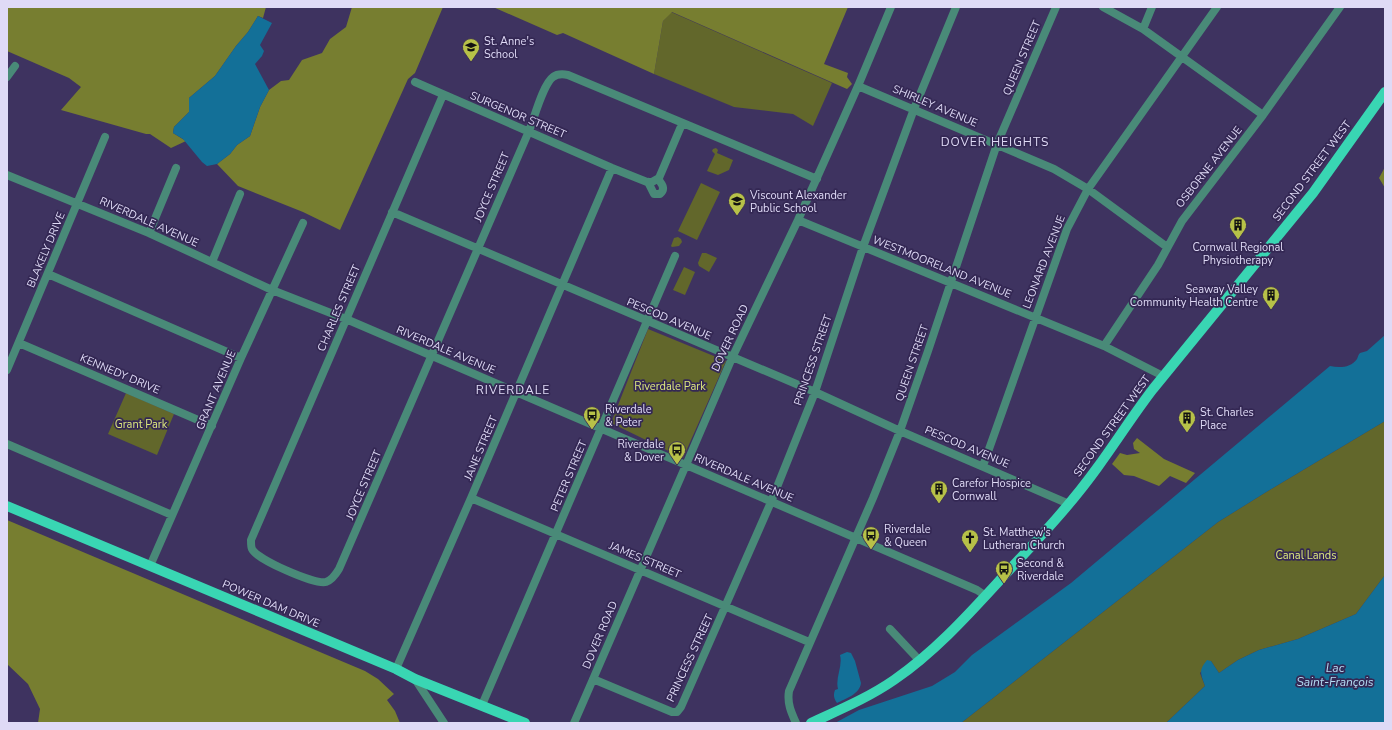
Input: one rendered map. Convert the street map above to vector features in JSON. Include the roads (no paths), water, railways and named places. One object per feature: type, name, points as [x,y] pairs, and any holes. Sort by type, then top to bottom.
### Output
[{"type":"main road","name":"SECOND STREET WEST","points":[[811,723],[867,696],[894,680],[920,661],[954,630],[1070,504],[1097,468],[1132,416],[1313,193],[1385,92]]},
{"type":"main road","name":"POWER DAM DRIVE","points":[[7,506],[396,669],[415,679],[525,723]]},
{"type":"street","name":"DOVER ROAD","points":[[574,723],[732,358],[817,179],[891,7]]},
{"type":"street","name":"PRINCESS STREET","points":[[592,679],[675,713],[681,707],[771,502],[815,392],[863,247],[914,109],[956,7]]},
{"type":"street","name":"QUEEN STREET","points":[[796,723],[790,708],[788,695],[809,642],[900,431],[928,352],[997,144],[1056,7]]},
{"type":"street","points":[[1103,7],[1143,29],[1264,115]]},
{"type":"street","points":[[1143,29],[1152,7]]},
{"type":"street","name":"LEONARD AVENUE","points":[[983,466],[1067,228],[1088,189],[1217,7]]},
{"type":"street","name":"OSBORNE AVENUE","points":[[1104,346],[1158,265],[1181,222],[1264,115],[1340,7]]},
{"type":"street","points":[[7,77],[15,66]]},
{"type":"street","name":"JOYCE STREET","points":[[339,569],[432,356],[544,91],[549,81],[554,76],[560,74],[568,76],[817,179]]},
{"type":"street","name":"SURGENOR STREET","points":[[415,82],[489,116],[648,182]]},
{"type":"street","name":"SHIRLEY AVENUE","points":[[858,86],[1054,169],[1088,189],[1167,247]]},
{"type":"street","name":"CHARLES STREET","points":[[339,569],[333,578],[326,582],[317,582],[307,579],[259,557],[252,550],[251,540],[443,95]]},
{"type":"street","points":[[658,179],[663,188],[663,192],[660,194],[654,194],[648,182],[652,182],[659,178],[682,124]]},
{"type":"street","name":"BLAKELY DRIVE","points":[[7,370],[106,137]]},
{"type":"street","points":[[149,233],[176,168]]},
{"type":"street","name":"JANE STREET","points":[[396,669],[517,392],[612,168]]},
{"type":"street","name":"RIVERDALE AVENUE","points":[[7,175],[149,233],[272,290],[346,319],[517,392],[977,590],[986,596]]},
{"type":"street","points":[[212,262],[240,194]]},
{"type":"street","name":"PESCOD AVENUE","points":[[392,212],[647,320],[732,358],[815,392],[900,431],[1070,504]]},
{"type":"street","name":"WESTMOORELAND AVENUE","points":[[798,220],[1104,346],[1163,376]]},
{"type":"street","name":"GRANT AVENUE","points":[[150,566],[241,358],[303,223]]},
{"type":"street","name":"PETER STREET","points":[[482,705],[602,429],[675,256]]},
{"type":"street","points":[[48,274],[241,358]]},
{"type":"street","name":"KENNEDY DRIVE","points":[[19,343],[212,426]]},
{"type":"street","points":[[7,444],[172,515]]},
{"type":"street","name":"JAMES STREET","points":[[471,498],[809,642]]},
{"type":"street","points":[[890,630],[920,661]]},
{"type":"street","points":[[415,679],[444,723]]},
{"type":"water","points":[[258,16],[272,23],[260,45],[264,51],[262,56],[255,64],[269,90],[260,107],[250,136],[237,145],[230,154],[217,164],[207,166],[183,139],[173,133],[174,127],[189,112],[189,98],[215,76]]},
{"type":"water","points":[[1385,335],[1385,421],[1218,522],[961,723],[835,723],[859,710],[932,686],[955,672],[972,655],[1071,583],[1330,366],[1341,367],[1352,364],[1360,353],[1367,351]]},
{"type":"water","name":"Lac Saint-François","points":[[1385,575],[1385,723],[1166,723],[1205,686],[1201,670],[1207,660],[1211,661],[1219,673],[1238,660],[1259,650],[1298,639],[1356,614]]},
{"type":"water","points":[[847,652],[851,653],[855,661],[861,683],[860,687],[855,693],[837,703],[834,694],[835,690],[838,689],[837,681],[841,663],[840,655]]},
{"type":"place","name":"St. Anne's School","points":[[471,62]]},
{"type":"place","name":"Viscount Alexander Public School","points":[[737,216]]},
{"type":"place","name":"Cornwall Regional Physiotherapy","points":[[1238,240]]},
{"type":"place","name":"Seaway Valley Community Health Centre","points":[[1271,310]]},
{"type":"place","name":"Riverdale & Peter","points":[[592,430]]},
{"type":"place","name":"St. Charles Place","points":[[1187,433]]},
{"type":"place","name":"Riverdale & Dover","points":[[677,465]]},
{"type":"place","name":"Carefor Hospice Cornwall","points":[[939,504]]},
{"type":"place","name":"Riverdale & Queen","points":[[871,550]]},
{"type":"place","name":"St. Matthew's Lutheran Church","points":[[970,553]]},
{"type":"place","name":"Second & Riverdale","points":[[1004,584]]},
{"type":"district","name":"DOVER HEIGHTS","points":[[995,142]]},
{"type":"district","name":"RIVERDALE","points":[[513,390]]},
{"type":"park label","name":"Riverdale Park","points":[[670,386]]},
{"type":"park label","name":"Grant Park","points":[[141,424]]},
{"type":"park label","name":"Canal Lands","points":[[1306,555]]}]
